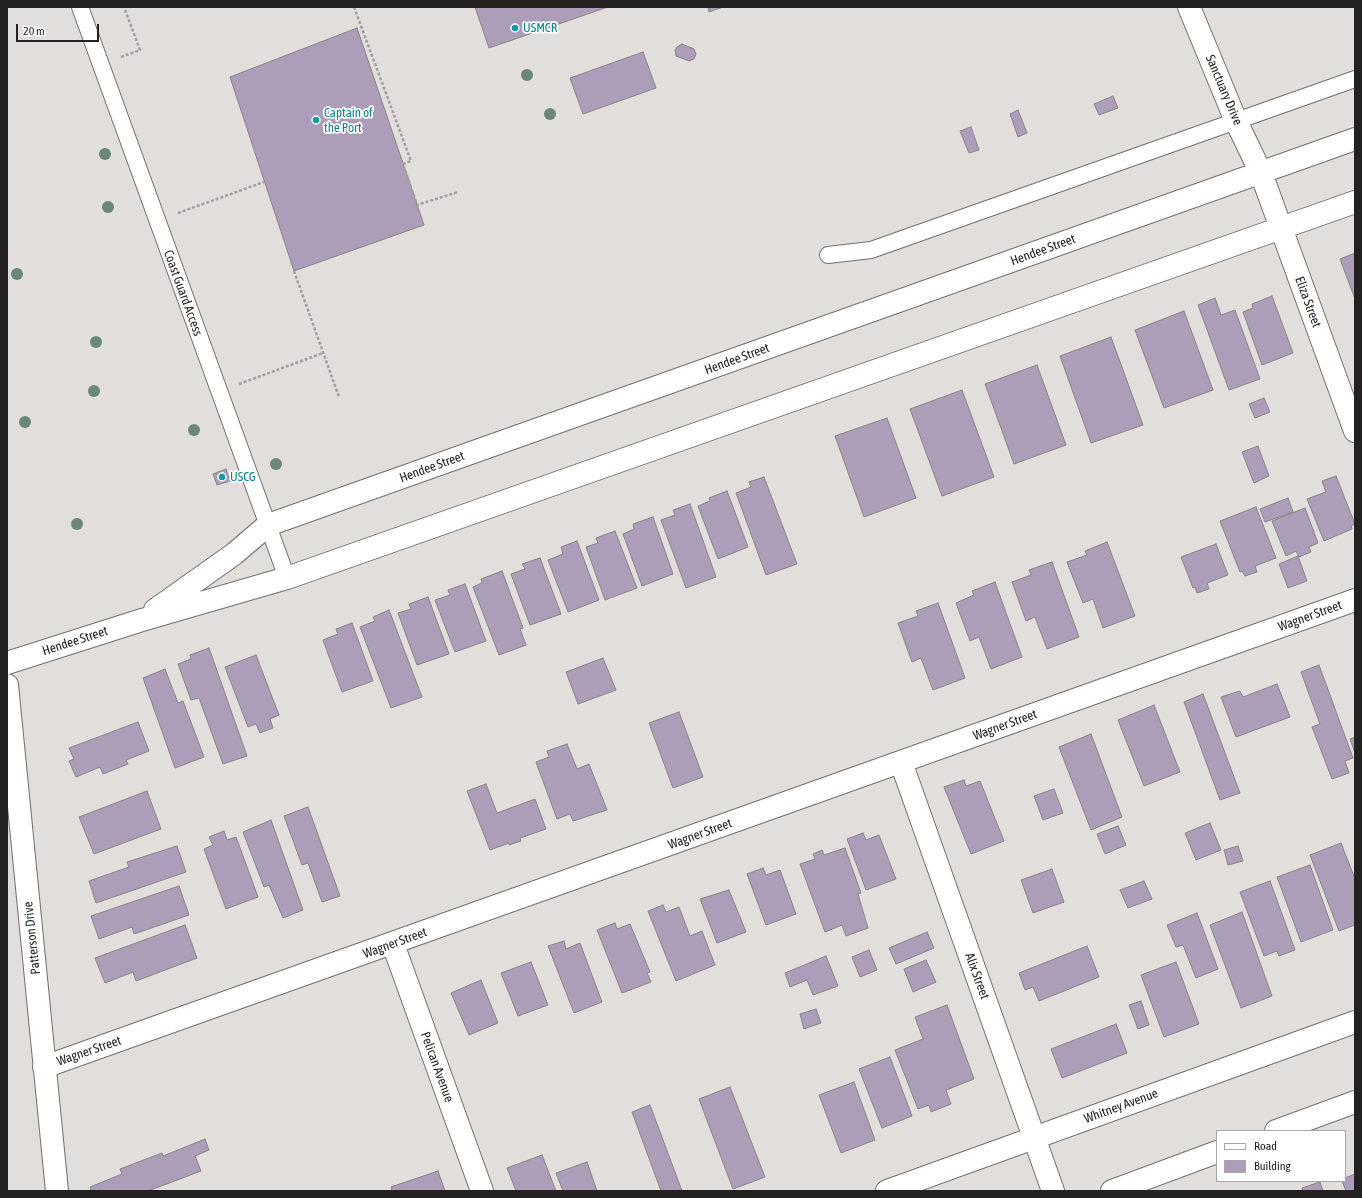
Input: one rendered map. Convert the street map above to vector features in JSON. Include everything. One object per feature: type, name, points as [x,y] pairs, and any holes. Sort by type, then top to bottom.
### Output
[{"type":"street","name":"Sanctuary Drive","points":[[1189,7],[1236,121],[1260,173]]},
{"type":"street","name":"Hendee Street","points":[[142,620],[234,554],[268,525],[1355,139]]},
{"type":"street","name":"Eliza Street","points":[[1260,173],[1282,228],[1355,431]]},
{"type":"street","name":"Hendee Street","points":[[7,663],[142,620],[287,578],[1355,202]]},
{"type":"street","name":"Wagner Street","points":[[44,1067],[393,944],[1355,600]]},
{"type":"street","name":"Patterson Drive","points":[[7,686],[57,1191]]},
{"type":"street","name":"Alix Street","points":[[901,762],[1053,1191]]},
{"type":"street","name":"Pelican Avenue","points":[[393,944],[482,1191]]},
{"type":"street","name":"Whitney Avenue","points":[[887,1191],[1355,1022]]},
{"type":"street","points":[[1279,1130],[1355,1102]]},
{"type":"street","points":[[1112,1191],[1216,1152]]},
{"type":"lane","name":"Coast Guard Access","points":[[80,7],[287,578]]},
{"type":"lane","points":[[828,255],[871,250],[1355,79]]},
{"type":"path","points":[[354,7],[411,161],[403,164],[417,205],[458,192]]},
{"type":"path","points":[[174,215],[264,182]]},
{"type":"path","points":[[294,271],[339,397]]},
{"type":"path","points":[[236,385],[323,353]]},
{"type":"building","name":"USMCR","points":[[475,7],[608,7],[489,48]]},
{"type":"building","points":[[708,7],[723,7],[709,12]]},
{"type":"building","name":"Captain of the Port","points":[[357,28],[424,225],[294,271],[230,77]]},
{"type":"building","points":[[682,44],[694,49],[696,54],[694,59],[689,61],[676,56],[675,50]]},
{"type":"building","points":[[643,52],[656,88],[583,114],[570,78]]},
{"type":"building","points":[[1113,96],[1118,108],[1099,115],[1094,104]]},
{"type":"building","points":[[1018,110],[1027,133],[1018,137],[1010,114]]},
{"type":"building","points":[[971,127],[979,150],[969,153],[960,131]]},
{"type":"building","points":[[1355,253],[1355,299],[1340,259]]},
{"type":"building","points":[[1272,296],[1293,353],[1262,365],[1243,312],[1253,308],[1252,304]]},
{"type":"building","points":[[1215,298],[1221,315],[1235,310],[1260,379],[1229,390],[1198,305]]},
{"type":"building","points":[[1184,311],[1213,390],[1164,408],[1135,330]]},
{"type":"building","points":[[1111,337],[1143,425],[1091,443],[1060,356]]},
{"type":"building","points":[[1037,365],[1066,445],[1014,464],[985,384]]},
{"type":"building","points":[[962,390],[994,477],[942,496],[910,409]]},
{"type":"building","points":[[1264,398],[1270,412],[1255,418],[1249,404]]},
{"type":"building","points":[[887,418],[916,498],[864,517],[835,436]]},
{"type":"building","points":[[1258,446],[1269,476],[1254,483],[1242,452]]},
{"type":"building","name":"USCG","points":[[226,469],[230,481],[217,485],[213,474]]},
{"type":"building","points":[[1336,476],[1355,524],[1351,526],[1352,529],[1324,541],[1307,499],[1326,492],[1322,481]]},
{"type":"building","points":[[764,477],[797,564],[766,575],[736,493],[751,487],[749,482]]},
{"type":"building","points":[[727,491],[748,547],[718,559],[698,506],[710,501],[709,498]]},
{"type":"building","points":[[1288,498],[1293,512],[1265,522],[1260,509]]},
{"type":"building","points":[[690,504],[716,577],[686,588],[661,520],[675,515],[673,510]]},
{"type":"building","points":[[1256,507],[1276,558],[1255,566],[1257,572],[1245,576],[1242,571],[1240,572],[1220,521]]},
{"type":"building","points":[[1305,508],[1318,543],[1309,547],[1311,552],[1299,557],[1296,551],[1286,556],[1272,521]]},
{"type":"building","points":[[653,517],[673,574],[642,586],[623,534],[634,529],[633,524]]},
{"type":"building","points":[[615,531],[637,588],[605,600],[586,547],[598,543],[596,538]]},
{"type":"building","points":[[577,541],[599,600],[568,612],[548,560],[563,554],[561,547]]},
{"type":"building","points":[[1107,542],[1135,616],[1103,628],[1093,599],[1083,603],[1067,562],[1087,555],[1085,551]]},
{"type":"building","points":[[1216,544],[1228,575],[1207,583],[1209,589],[1197,593],[1195,587],[1193,588],[1181,557]]},
{"type":"building","points":[[1298,556],[1307,581],[1288,588],[1279,564]]},
{"type":"building","points":[[540,558],[561,614],[530,625],[511,574],[525,569],[522,564]]},
{"type":"building","points":[[1052,562],[1079,637],[1047,649],[1035,617],[1026,621],[1012,582],[1031,575],[1029,570]]},
{"type":"building","points":[[502,571],[523,628],[520,629],[526,645],[499,655],[473,587],[482,583],[481,579]]},
{"type":"building","points":[[995,582],[1022,657],[991,669],[979,637],[970,641],[956,603],[974,595],[972,591]]},
{"type":"building","points":[[465,584],[486,641],[455,652],[435,600],[450,595],[448,590]]},
{"type":"building","points":[[428,597],[449,654],[417,665],[398,613],[411,609],[409,604]]},
{"type":"building","points":[[938,603],[965,678],[933,690],[921,658],[912,662],[898,623],[918,616],[916,611]]},
{"type":"building","points":[[389,610],[422,697],[391,708],[360,627],[375,621],[373,617]]},
{"type":"building","points":[[352,623],[373,681],[342,692],[323,640],[338,634],[336,629]]},
{"type":"building","points":[[209,648],[247,756],[223,764],[199,698],[191,700],[178,664],[191,659],[190,655]]},
{"type":"building","points":[[256,655],[279,715],[270,719],[273,728],[260,733],[256,724],[248,727],[225,667]]},
{"type":"building","points":[[603,658],[616,690],[578,704],[566,672]]},
{"type":"building","points":[[1319,665],[1353,758],[1345,761],[1349,773],[1332,779],[1312,727],[1320,724],[1301,672]]},
{"type":"building","points":[[165,669],[178,703],[183,701],[204,757],[175,768],[143,678]]},
{"type":"building","points":[[1277,684],[1290,717],[1236,737],[1221,697],[1240,691],[1243,697]]},
{"type":"building","points":[[1203,694],[1240,793],[1220,800],[1184,702]]},
{"type":"building","points":[[1154,705],[1180,772],[1144,786],[1118,720]]},
{"type":"building","points":[[679,712],[703,777],[673,788],[649,723]]},
{"type":"building","points":[[138,722],[149,751],[126,760],[128,764],[103,774],[100,767],[76,777],[69,761],[74,759],[69,748]]},
{"type":"building","points":[[1091,734],[1122,817],[1091,830],[1059,747]]},
{"type":"building","points":[[1355,737],[1355,753],[1350,739]]},
{"type":"building","points":[[567,744],[577,769],[589,764],[607,810],[573,821],[570,814],[557,819],[536,762],[549,757],[547,751]]},
{"type":"building","points":[[964,780],[966,786],[980,781],[1004,841],[971,854],[944,787]]},
{"type":"building","points":[[486,784],[497,813],[535,799],[546,829],[520,838],[521,841],[509,845],[509,843],[490,850],[467,791]]},
{"type":"building","points":[[1054,789],[1063,813],[1043,820],[1034,796]]},
{"type":"building","points":[[147,791],[161,829],[94,854],[79,817]]},
{"type":"building","points":[[308,807],[340,896],[322,902],[308,863],[302,865],[284,816]]},
{"type":"building","points":[[271,820],[303,910],[283,918],[269,885],[264,887],[243,832]]},
{"type":"building","points":[[1210,823],[1221,850],[1196,860],[1185,833]]},
{"type":"building","points":[[1118,826],[1126,845],[1105,854],[1097,834]]},
{"type":"building","points":[[224,831],[227,840],[236,837],[258,897],[226,909],[204,849],[213,845],[209,837]]},
{"type":"building","points":[[863,833],[866,840],[879,835],[896,879],[866,890],[847,839]]},
{"type":"building","points":[[1341,843],[1355,879],[1355,925],[1339,931],[1310,855]]},
{"type":"building","points":[[177,846],[186,872],[96,903],[89,881],[129,867],[127,862]]},
{"type":"building","points":[[1238,846],[1243,861],[1228,865],[1224,850]]},
{"type":"building","points":[[845,848],[861,893],[858,894],[868,928],[846,936],[842,925],[825,932],[800,864],[815,859],[813,854],[822,850],[824,855]]},
{"type":"building","points":[[1310,865],[1333,930],[1301,942],[1277,877]]},
{"type":"building","points":[[763,868],[766,875],[780,870],[796,914],[766,925],[747,874]]},
{"type":"building","points":[[1052,869],[1064,902],[1033,913],[1021,880]]},
{"type":"building","points":[[1144,881],[1152,899],[1128,908],[1120,890]]},
{"type":"building","points":[[1270,881],[1295,950],[1279,956],[1277,951],[1264,956],[1240,892]]},
{"type":"building","points":[[179,886],[189,915],[134,934],[132,927],[99,939],[91,916]]},
{"type":"building","points":[[729,890],[746,932],[717,943],[700,899]]},
{"type":"building","points":[[663,905],[666,912],[679,907],[690,936],[702,931],[715,965],[676,981],[648,911]]},
{"type":"building","points":[[1242,912],[1272,996],[1241,1008],[1210,925]]},
{"type":"building","points":[[1197,913],[1218,969],[1196,978],[1183,945],[1176,947],[1167,925]]},
{"type":"building","points":[[615,923],[617,929],[630,924],[650,972],[647,973],[651,982],[622,993],[597,930]]},
{"type":"building","points":[[185,925],[197,958],[136,981],[133,972],[105,983],[95,958]]},
{"type":"building","points":[[927,932],[934,948],[896,964],[889,948]]},
{"type":"building","points":[[564,941],[566,949],[580,943],[602,1002],[574,1013],[548,946]]},
{"type":"building","points":[[1087,946],[1099,977],[1039,1001],[1033,987],[1025,990],[1019,973]]},
{"type":"building","points":[[869,950],[877,970],[860,977],[852,957]]},
{"type":"building","points":[[826,956],[838,986],[813,995],[807,980],[790,987],[785,973]]},
{"type":"building","points":[[926,960],[936,982],[913,992],[904,969]]},
{"type":"building","points":[[531,962],[548,1005],[518,1016],[501,973]]},
{"type":"building","points":[[1176,962],[1199,1024],[1164,1037],[1141,975]]},
{"type":"building","points":[[481,980],[498,1023],[469,1035],[451,993]]},
{"type":"building","points":[[1141,1001],[1149,1025],[1138,1029],[1129,1005]]},
{"type":"building","points":[[947,1005],[974,1079],[946,1090],[951,1104],[931,1112],[929,1105],[918,1109],[895,1050],[923,1039],[915,1017]]},
{"type":"building","points":[[816,1009],[821,1023],[804,1029],[800,1014]]},
{"type":"building","points":[[1116,1024],[1127,1053],[1062,1078],[1051,1049]]},
{"type":"building","points":[[890,1057],[912,1116],[882,1128],[859,1069]]},
{"type":"building","points":[[854,1082],[875,1140],[841,1153],[819,1095]]},
{"type":"building","points":[[730,1087],[765,1177],[733,1189],[699,1099]]},
{"type":"building","points":[[650,1105],[682,1191],[661,1191],[632,1112]]},
{"type":"building","points":[[205,1139],[209,1150],[195,1156],[201,1171],[148,1191],[91,1191],[90,1187],[122,1174],[120,1169],[162,1153],[163,1156]]},
{"type":"building","points":[[542,1155],[556,1191],[516,1191],[507,1168]]},
{"type":"building","points":[[587,1162],[597,1191],[563,1191],[556,1173]]},
{"type":"building","points":[[438,1171],[445,1191],[392,1191],[391,1187]]},
{"type":"building","points":[[1355,1174],[1355,1191],[1346,1191],[1342,1182],[1346,1182],[1346,1178]]},
{"type":"building","points":[[1320,1182],[1323,1191],[1303,1191],[1302,1188]]},
{"type":"place","name":"USMCR","points":[[515,28]]},
{"type":"place","name":"Captain of the Port","points":[[316,120]]},
{"type":"place","name":"USCG","points":[[222,477]]}]
